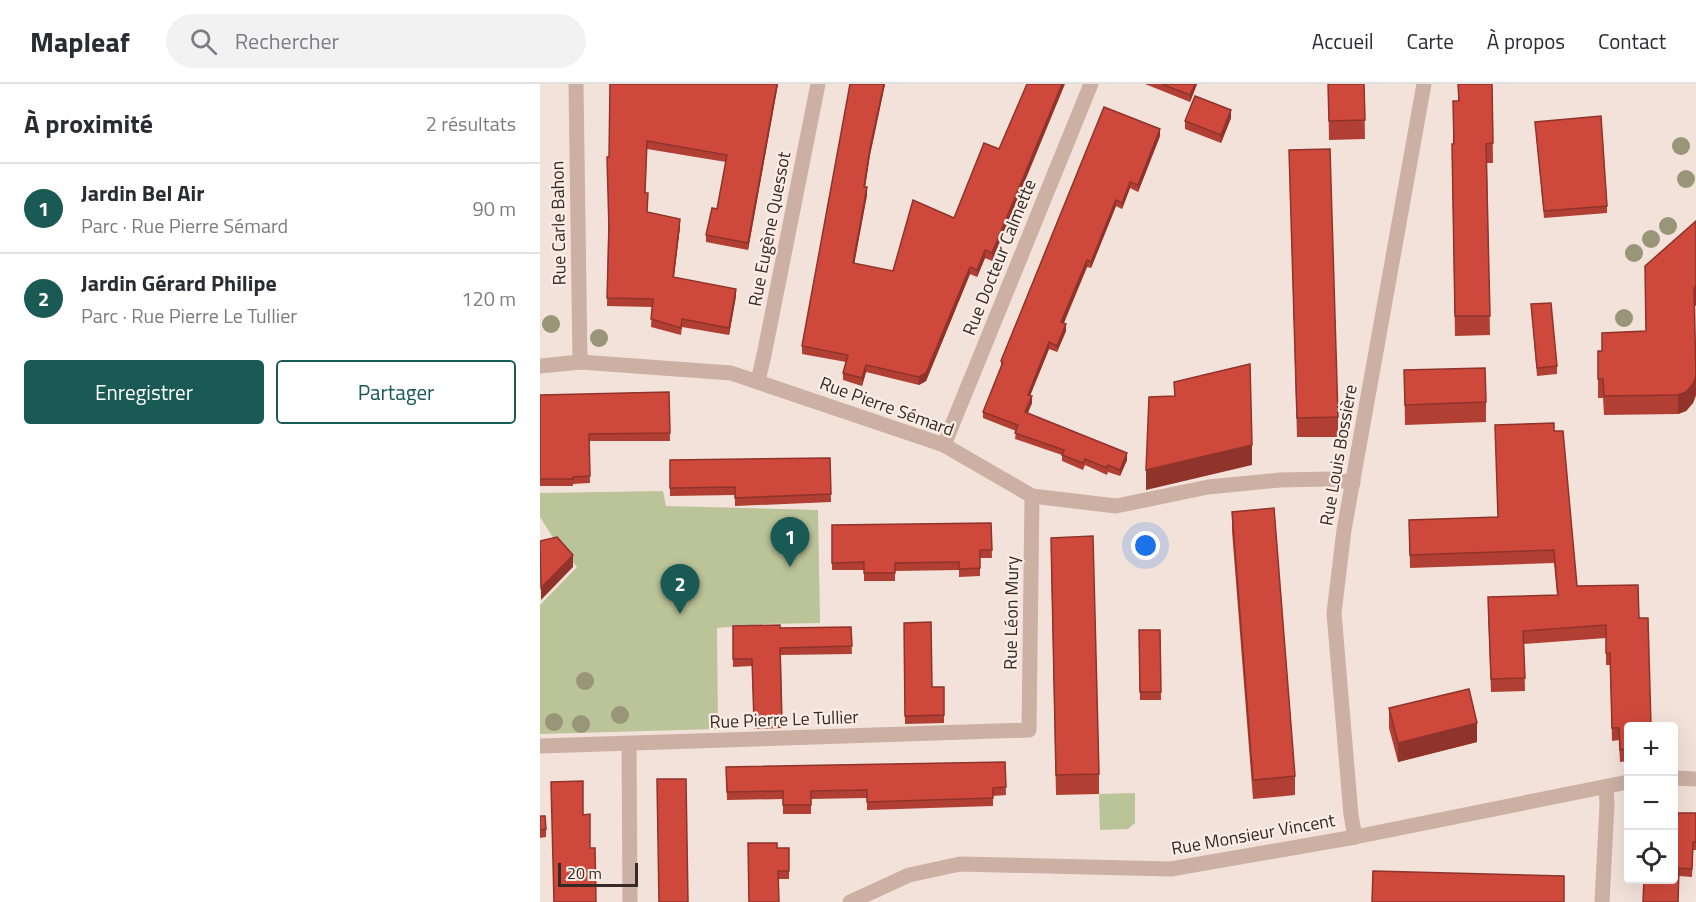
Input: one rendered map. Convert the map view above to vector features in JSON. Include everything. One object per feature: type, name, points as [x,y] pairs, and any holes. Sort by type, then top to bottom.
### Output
[{"type":"street","name":"Rue Carle Bahon","points":[[576,84],[580,362]]},
{"type":"street","name":"Rue Eugène Quessot","points":[[758,381],[818,84]]},
{"type":"street","name":"Rue Docteur Calmette","points":[[944,445],[1091,84]]},
{"type":"street","name":"Rue Louis Bossière","points":[[1355,837],[1351,815],[1334,613],[1344,530],[1424,84]]},
{"type":"street","name":"Rue Pierre Sémard","points":[[540,366],[580,362],[732,373],[944,445],[1032,496],[1116,506],[1208,487],[1280,480],[1332,479],[1353,483]]},
{"type":"street","name":"Rue Léon Mury","points":[[1029,730],[1032,496]]},
{"type":"street","name":"Rue Pierre Le Tullier","points":[[540,746],[1029,730]]},
{"type":"street","points":[[629,744],[630,902]]},
{"type":"street","points":[[1678,778],[1696,779]]},
{"type":"street","name":"Rue Monsieur Vincent","points":[[850,902],[909,875],[960,864],[1171,869],[1355,837],[1624,783]]},
{"type":"street","points":[[1602,902],[1606,787]]},
{"type":"green space","points":[[663,491],[666,506],[818,510],[820,623],[717,628],[718,729],[540,734],[540,605],[577,567],[557,544],[540,517],[540,493]]},
{"type":"green space","points":[[1135,793],[1135,823],[1128,829],[1100,830],[1099,794]]},
{"type":"building","points":[[610,84],[777,84],[748,243],[706,235],[712,208],[717,209],[727,155],[647,141],[645,193],[648,193],[647,212],[680,219],[673,277],[736,289],[729,328],[682,319],[681,328],[651,319],[653,299],[607,298],[609,229],[607,157],[609,157]]},
{"type":"building","points":[[850,84],[884,84],[870,148],[864,187],[867,187],[853,263],[893,271],[913,200],[954,218],[984,143],[999,149],[1027,84],[1062,84],[992,253],[985,250],[977,270],[970,267],[926,373],[919,377],[866,365],[862,378],[843,373],[848,355],[802,346]]},
{"type":"building","points":[[1162,84],[1195,84],[1190,95]]},
{"type":"building","points":[[1328,84],[1364,84],[1365,120],[1329,121]]},
{"type":"building","points":[[1458,84],[1492,84],[1493,143],[1486,144],[1490,316],[1455,316],[1452,144],[1454,144],[1453,101],[1459,101]]},
{"type":"building","points":[[1195,96],[1231,110],[1221,135],[1185,121]]},
{"type":"building","points":[[1104,107],[1160,129],[1138,185],[1130,182],[1122,203],[1116,200],[1091,262],[1087,260],[1061,322],[1066,324],[1057,346],[1049,342],[1028,395],[1032,396],[1025,412],[1127,453],[1120,470],[1108,465],[1107,468],[1085,459],[1083,463],[1062,455],[1064,450],[1015,433],[1018,425],[983,412],[1003,362],[1001,361]]},
{"type":"building","points":[[1601,116],[1607,206],[1544,211],[1535,122]]},
{"type":"building","points":[[1330,149],[1338,417],[1297,418],[1289,150]]},
{"type":"building","points":[[1696,221],[1696,286],[1694,288],[1696,376],[1693,384],[1686,392],[1678,395],[1604,396],[1603,379],[1598,379],[1598,351],[1602,351],[1602,333],[1646,331],[1645,266]]},
{"type":"building","points":[[1551,303],[1557,366],[1537,368],[1531,304]]},
{"type":"building","points":[[1250,364],[1252,445],[1146,470],[1149,397],[1175,396],[1174,382]]},
{"type":"building","points":[[1485,368],[1486,402],[1405,405],[1404,370]]},
{"type":"building","points":[[669,392],[670,433],[589,434],[590,476],[573,477],[573,479],[540,479],[540,395]]},
{"type":"building","points":[[1554,423],[1554,431],[1563,431],[1577,586],[1638,585],[1639,618],[1648,618],[1651,722],[1624,722],[1624,749],[1620,750],[1619,728],[1612,728],[1610,653],[1606,653],[1606,625],[1523,631],[1525,678],[1491,679],[1488,597],[1558,595],[1554,550],[1410,555],[1409,520],[1498,517],[1495,425]]},
{"type":"building","points":[[830,458],[831,494],[735,498],[735,487],[670,488],[670,460]]},
{"type":"building","points":[[1274,508],[1295,776],[1253,780],[1232,512]]},
{"type":"building","points":[[991,523],[992,550],[980,550],[980,568],[959,569],[959,562],[895,563],[895,573],[864,573],[864,562],[832,563],[832,525]]},
{"type":"building","points":[[1093,536],[1099,774],[1056,775],[1051,538]]},
{"type":"building","points":[[557,537],[573,555],[541,588],[540,541]]},
{"type":"building","points":[[931,622],[932,687],[944,687],[944,715],[905,716],[904,623]]},
{"type":"building","points":[[780,625],[780,628],[851,627],[852,646],[780,648],[782,721],[754,722],[752,659],[733,659],[733,626]]},
{"type":"building","points":[[1139,630],[1160,630],[1161,692],[1140,692]]},
{"type":"building","points":[[1469,689],[1477,723],[1398,743],[1389,708]]},
{"type":"building","points":[[1005,762],[1006,787],[993,788],[993,798],[867,802],[867,790],[811,791],[811,805],[783,805],[783,791],[727,792],[726,767]]},
{"type":"building","points":[[657,779],[686,779],[688,902],[659,902]]},
{"type":"building","points":[[583,781],[583,815],[590,814],[590,848],[595,848],[596,902],[554,902],[551,782]]},
{"type":"building","points":[[1678,813],[1696,813],[1696,842],[1693,842],[1692,869],[1679,868],[1678,902],[1643,902],[1644,884],[1678,884]]},
{"type":"building","points":[[540,816],[545,816],[546,829],[540,830]]},
{"type":"building","points":[[748,843],[777,843],[777,848],[789,848],[789,871],[778,871],[779,902],[749,902]]},
{"type":"building","points":[[1373,871],[1564,876],[1564,902],[1372,902]]},
{"type":"place","name":"Jardin Bel Air","points":[[790,567]]},
{"type":"place","name":"Jardin Gérard Philipe","points":[[680,614]]}]
